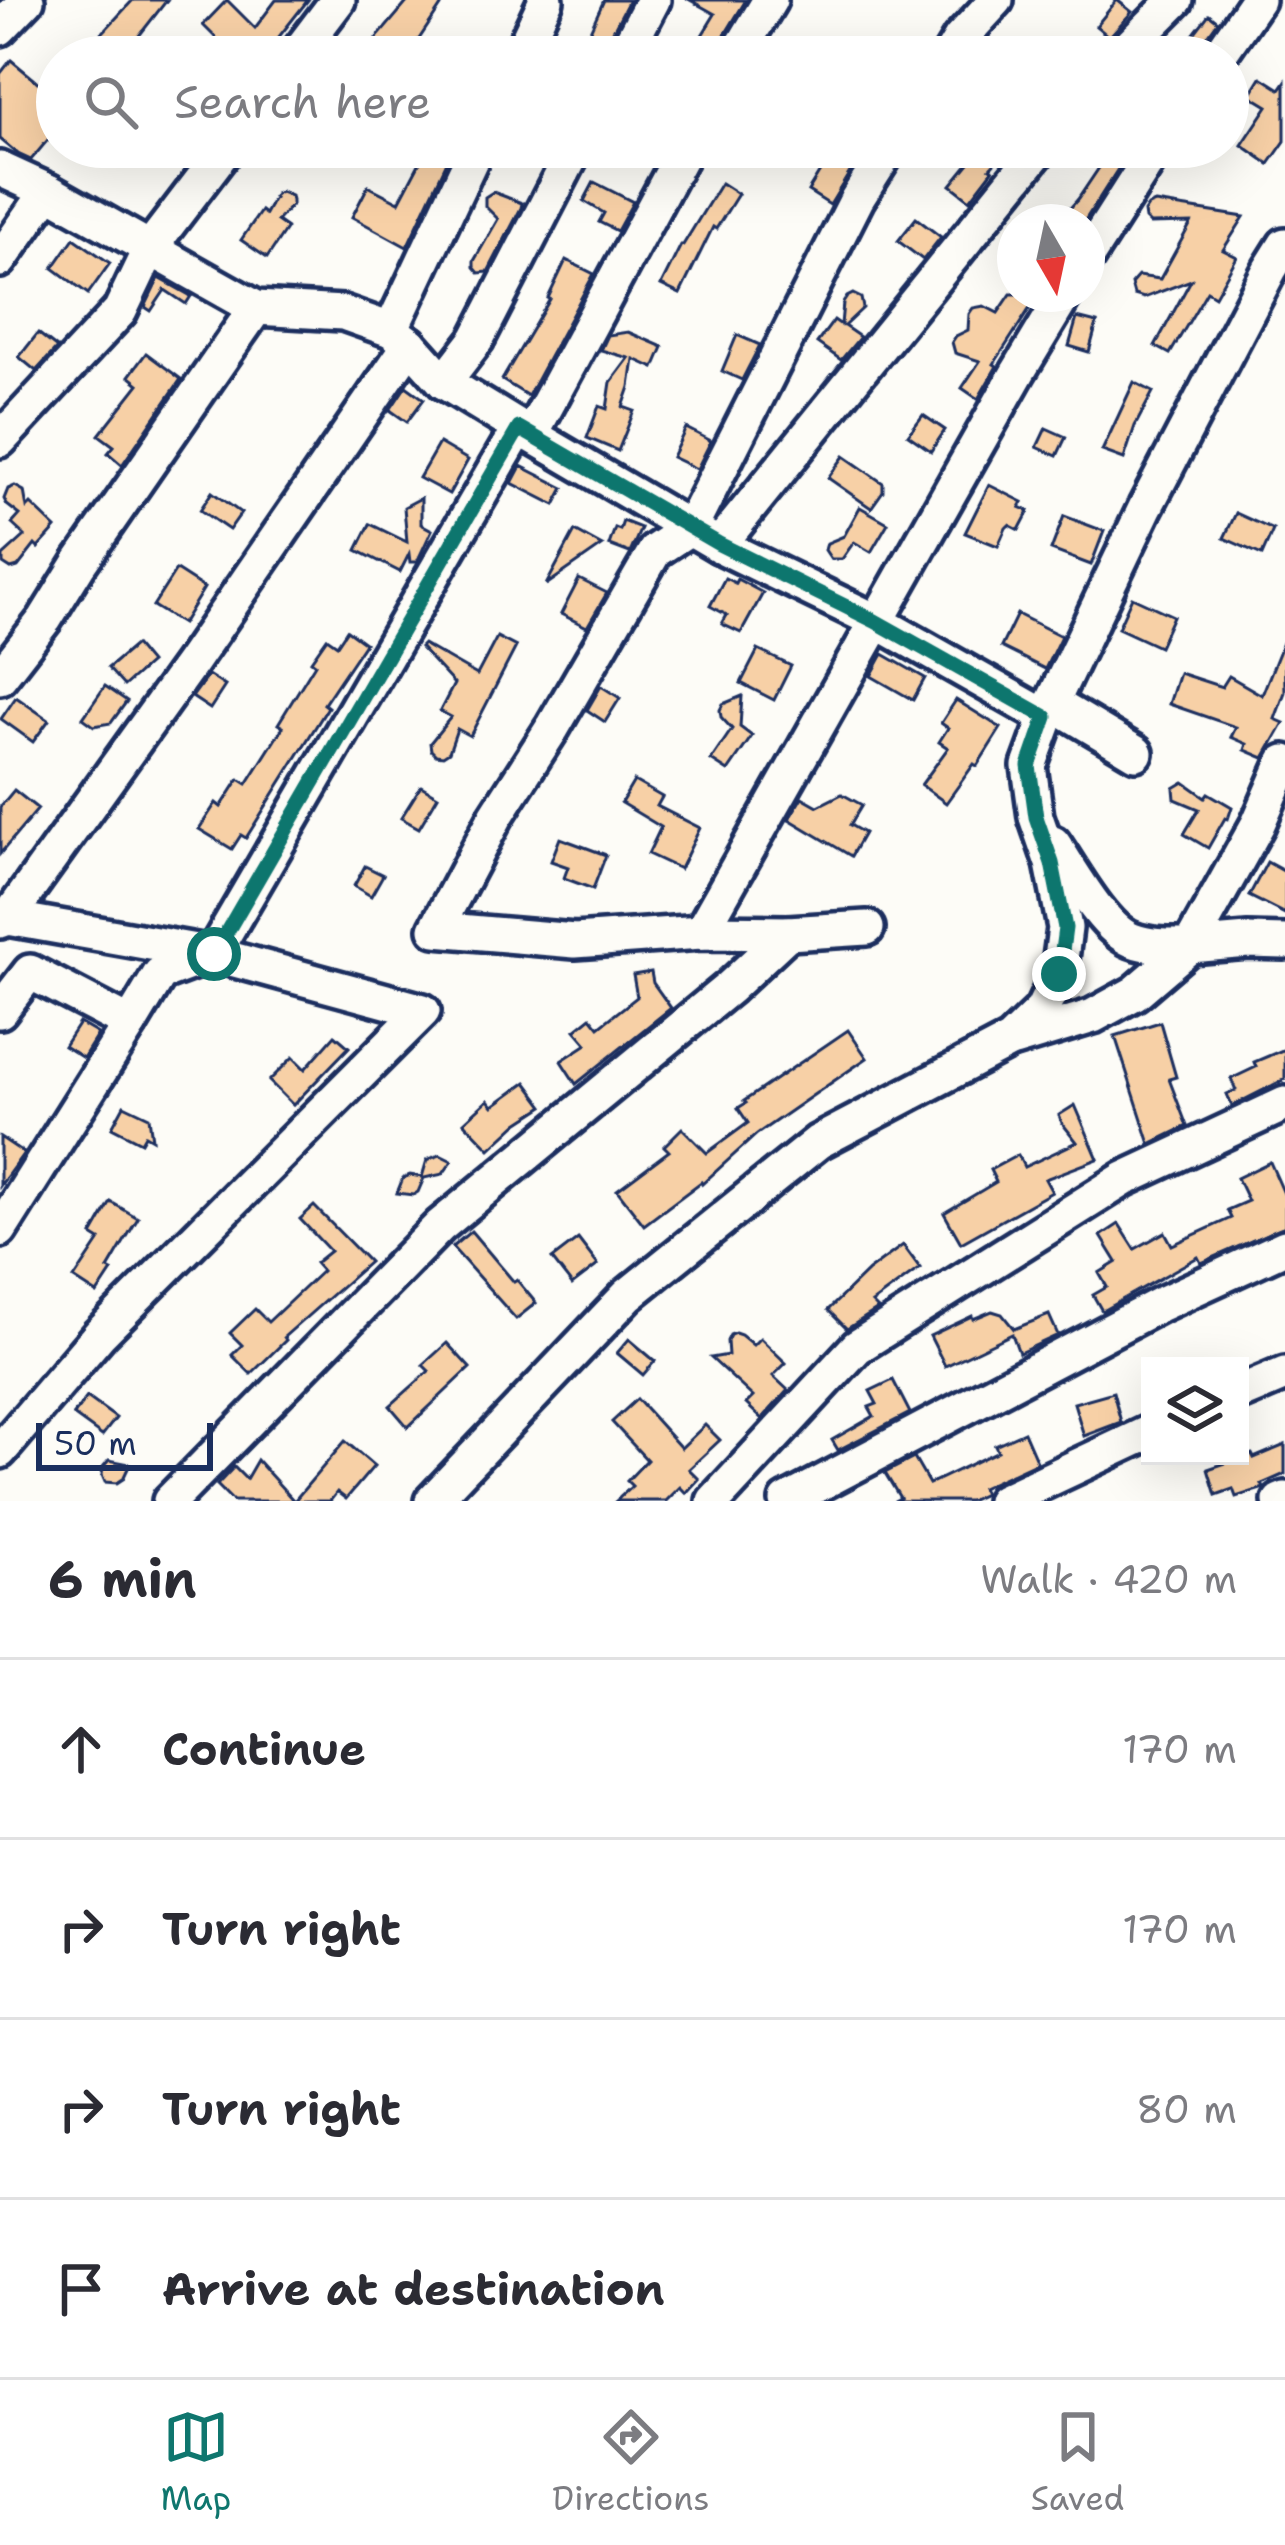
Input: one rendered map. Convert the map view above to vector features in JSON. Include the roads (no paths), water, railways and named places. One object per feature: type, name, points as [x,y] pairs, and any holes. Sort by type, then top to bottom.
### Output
[{"type":"street","points":[[0,28],[27,0]]},
{"type":"street","points":[[311,36],[338,0]]},
{"type":"street","points":[[529,36],[546,0]]},
{"type":"street","points":[[633,36],[653,0]]},
{"type":"street","points":[[749,36],[770,0]]},
{"type":"street","points":[[963,36],[996,0]]},
{"type":"street","points":[[1140,36],[1176,0]]},
{"type":"street","points":[[1232,36],[1257,0]]},
{"type":"street","points":[[0,440],[120,311],[150,248],[211,168]]},
{"type":"street","points":[[0,1451],[100,1334],[424,1011],[214,954],[4,919],[191,663],[400,337],[468,168]]},
{"type":"street","points":[[444,382],[477,338],[565,168]]},
{"type":"street","points":[[0,1230],[160,974],[214,954],[525,432],[674,168]]},
{"type":"street","points":[[705,536],[857,199],[877,168]]},
{"type":"street","points":[[867,928],[575,941],[436,929],[496,816],[553,728],[655,551],[705,536],[1023,168]]},
{"type":"street","points":[[1105,229],[1144,168]]},
{"type":"street","points":[[0,169],[47,190],[256,308],[343,314],[400,337],[444,382],[705,536],[1136,753]]},
{"type":"street","points":[[0,260],[47,190]]},
{"type":"street","points":[[1010,1041],[1042,1010],[1059,974],[1065,928],[1052,863],[1036,817],[1029,766],[1049,710],[1146,506],[1285,245]]},
{"type":"street","points":[[0,676],[45,619],[256,308]]},
{"type":"street","points":[[701,932],[1055,312]]},
{"type":"street","points":[[432,1501],[628,1295],[818,1142],[1010,1041],[1093,1016],[1135,993],[1190,946],[1258,824],[1285,762]]},
{"type":"street","points":[[1036,817],[1103,915],[1127,939],[1190,946],[1285,942]]},
{"type":"street","points":[[170,1501],[440,1226],[730,987],[788,933]]},
{"type":"street","points":[[0,1011],[30,973],[130,1024]]},
{"type":"street","points":[[714,1501],[857,1347],[1124,1179],[1285,1104]]},
{"type":"street","points":[[787,1501],[1161,1304],[1285,1247]]},
{"type":"street","points":[[1249,1389],[1285,1374]]},
{"type":"street","points":[[1004,1501],[1141,1436]]}]
